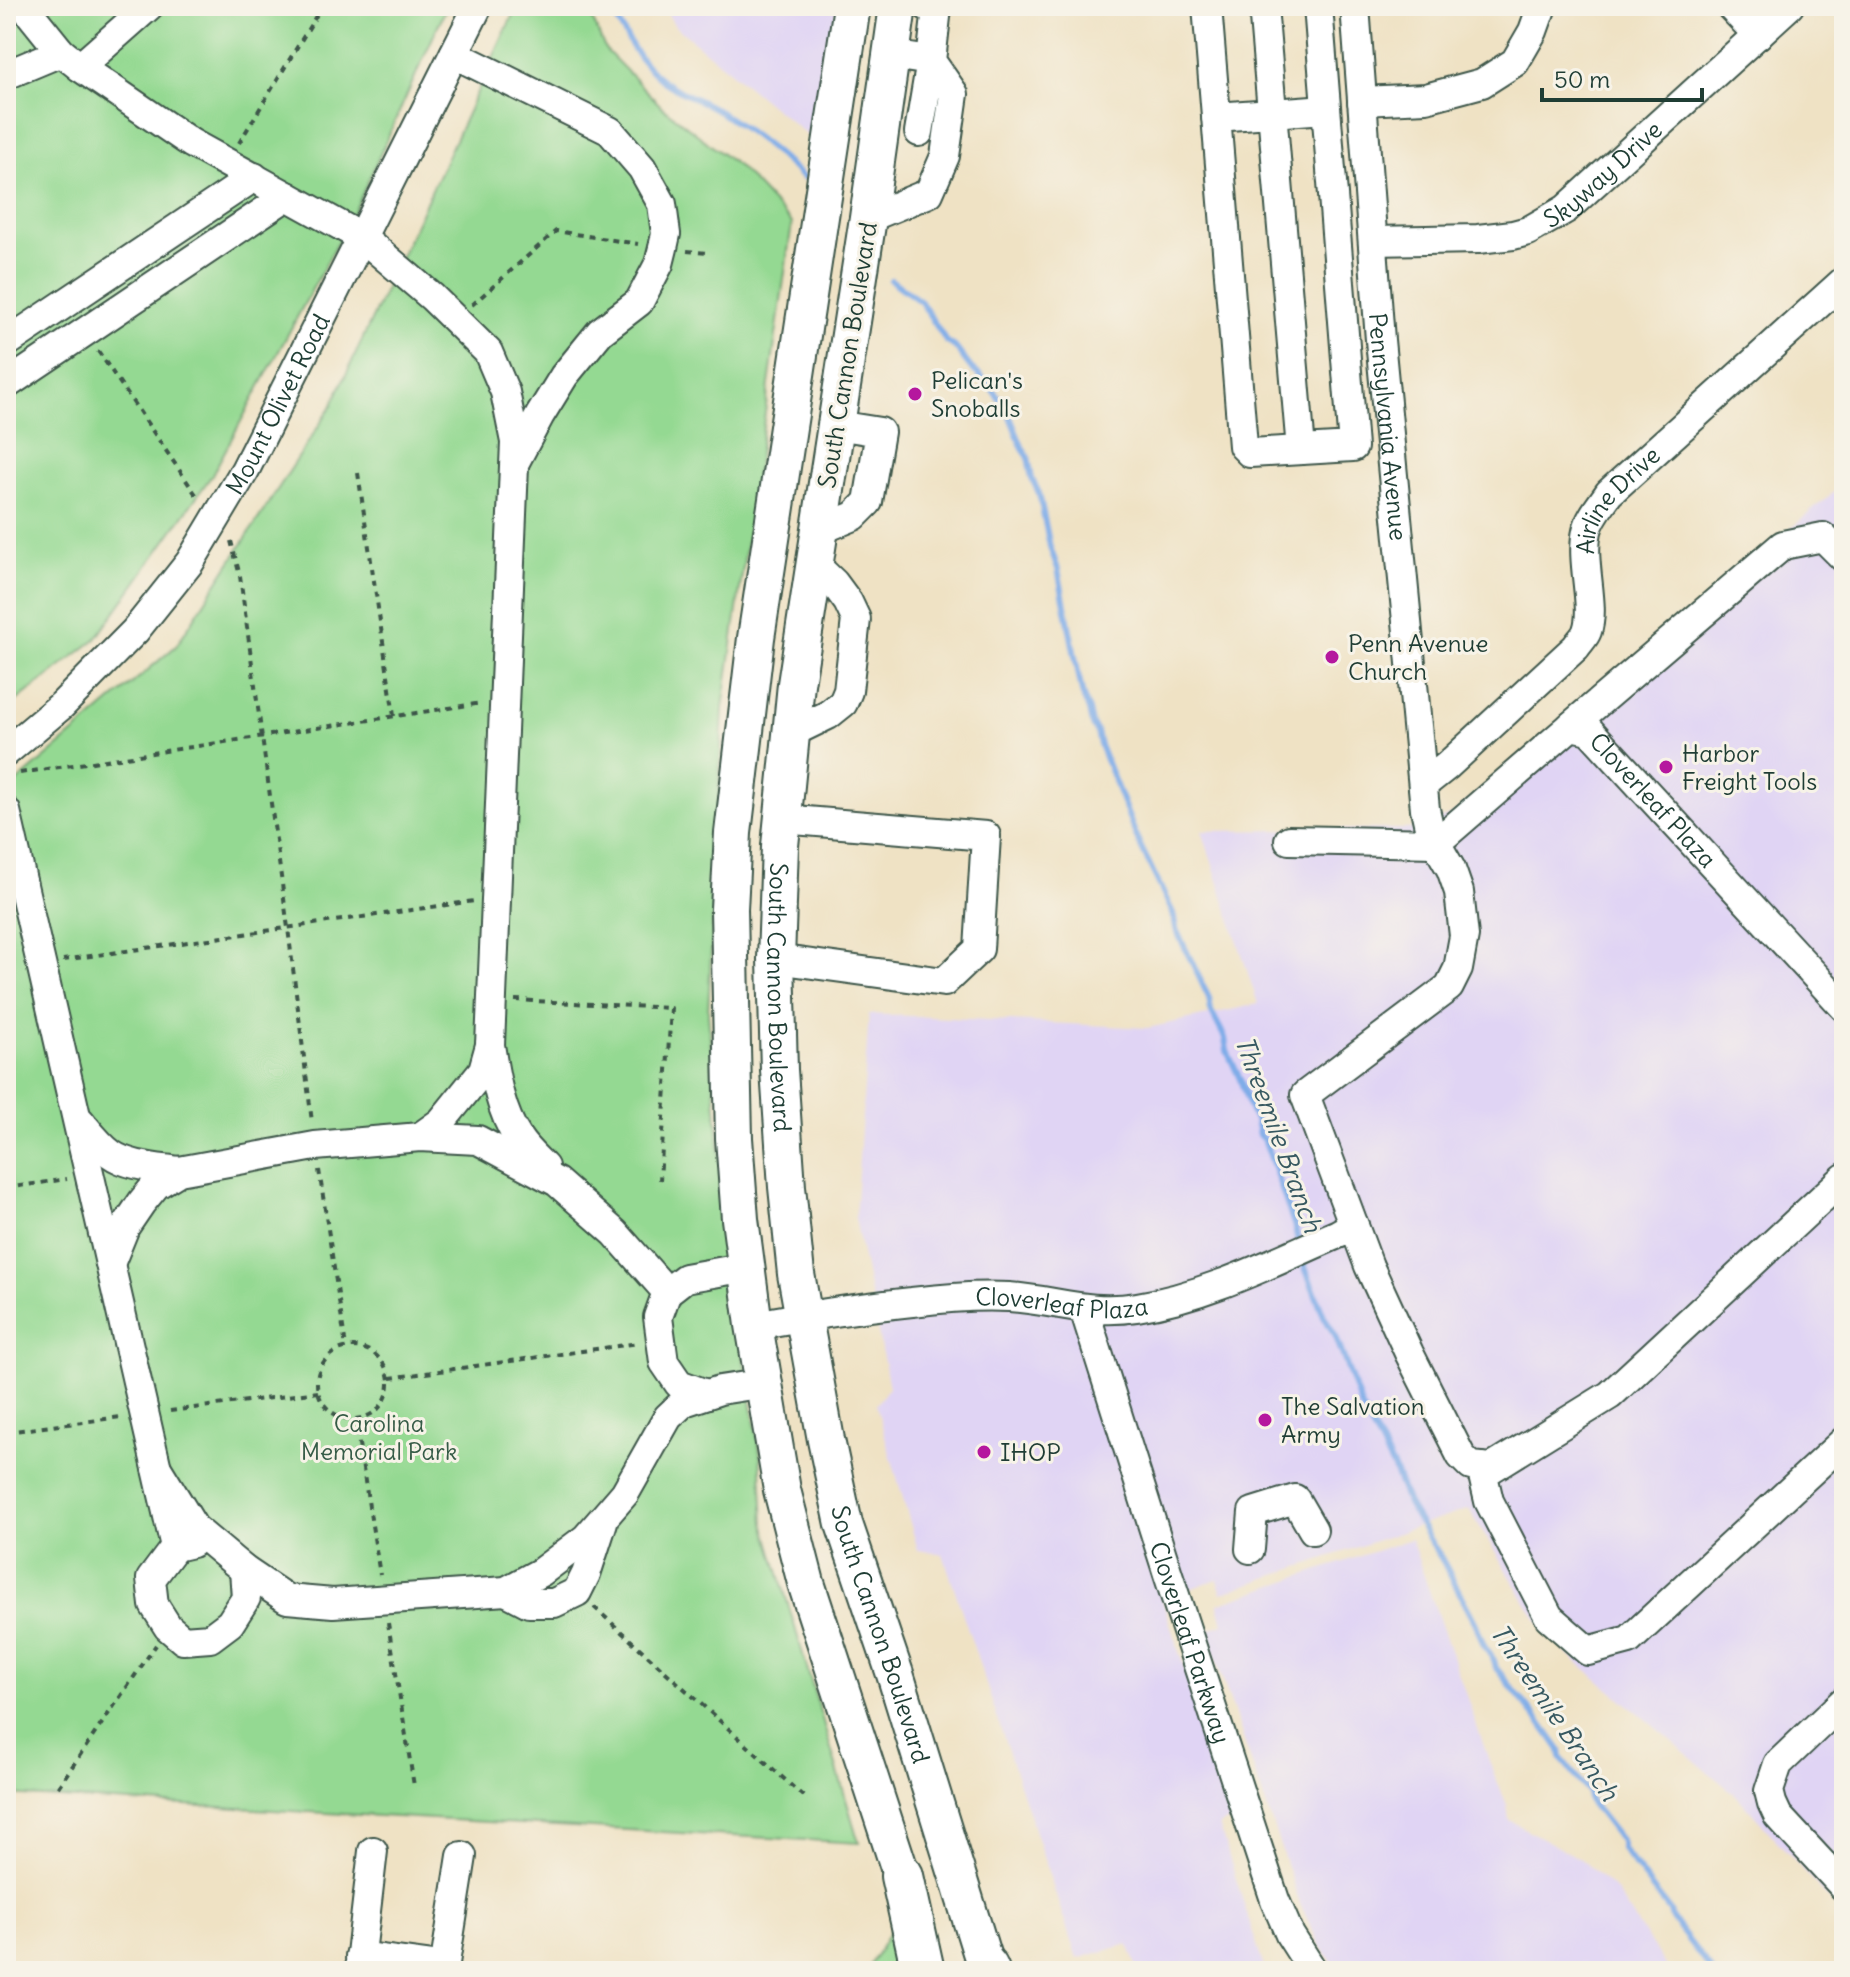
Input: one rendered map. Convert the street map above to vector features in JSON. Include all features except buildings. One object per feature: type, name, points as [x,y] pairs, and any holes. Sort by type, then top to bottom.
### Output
[{"type":"highway","points":[[902,1876],[923,1971]]},
{"type":"main road","name":"South Cannon Boulevard","points":[[852,6],[756,638],[733,833],[729,909],[734,1138],[740,1219],[754,1325],[782,1490],[797,1554],[933,1971]]},
{"type":"main road","name":"South Cannon Boulevard","points":[[898,6],[796,684],[780,846],[776,959],[779,1070],[796,1274],[844,1524],[895,1674],[987,1970]]},
{"type":"street","points":[[24,6],[70,59],[191,143],[363,238],[432,297],[488,352],[505,392],[515,442],[490,1045],[495,1078],[505,1111],[518,1138],[557,1182],[615,1233],[667,1292]]},
{"type":"street","points":[[6,75],[70,59],[149,6]]},
{"type":"street","name":"Mount Olivet Road","points":[[6,752],[62,705],[135,631],[190,562],[245,470],[478,6]]},
{"type":"street","points":[[919,132],[937,8],[927,6]]},
{"type":"street","points":[[1207,6],[1243,446],[1250,453],[1353,447],[1318,6]]},
{"type":"street","points":[[1263,6],[1301,450]]},
{"type":"street","name":"Pennsylvania Avenue","points":[[1355,6],[1380,340],[1425,809],[1436,843]]},
{"type":"street","points":[[1362,101],[1426,98],[1482,83],[1515,62],[1533,31],[1542,6]]},
{"type":"street","points":[[1730,6],[1758,35]]},
{"type":"street","name":"Skyway Drive","points":[[1373,241],[1478,239],[1528,231],[1566,209],[1789,6]]},
{"type":"street","points":[[454,54],[610,131],[642,168],[662,204],[666,234],[663,248],[659,264],[639,302],[600,332],[564,376],[514,463]]},
{"type":"street","points":[[868,218],[929,193],[945,156],[948,137],[954,94],[931,61],[891,55]]},
{"type":"street","points":[[1216,117],[1326,109]]},
{"type":"street","points":[[881,126],[948,137]]},
{"type":"street","points":[[254,177],[6,345],[15,379],[287,196]]},
{"type":"street","points":[[127,262],[146,291]]},
{"type":"street","name":"Airline Drive","points":[[1423,785],[1576,647],[1586,632],[1589,615],[1584,552],[1587,528],[1609,493],[1844,281]]},
{"type":"street","points":[[1571,726],[1783,545],[1823,537],[1844,558]]},
{"type":"street","points":[[791,733],[828,715],[843,703],[848,691],[856,619],[817,547]]},
{"type":"street","name":"Cloverleaf Plaza","points":[[1436,843],[1571,726],[1589,730],[1844,1007]]},
{"type":"street","points":[[6,811],[175,1547]]},
{"type":"street","points":[[776,959],[944,982],[979,949],[986,836],[782,819]]},
{"type":"street","points":[[1289,840],[1436,843],[1451,869],[1459,892],[1464,936],[1458,969],[1449,987],[1305,1095],[1346,1230],[1369,1266],[1461,1456],[1471,1466],[1492,1468],[1610,1395],[1844,1178]]},
{"type":"street","points":[[420,1137],[441,1122],[483,1070],[490,1045]]},
{"type":"street","points":[[77,1117],[113,1156],[179,1171],[315,1146],[420,1137],[478,1140],[557,1182]]},
{"type":"street","points":[[110,1264],[125,1227],[142,1202],[156,1185],[179,1171]]},
{"type":"street","name":"Cloverleaf Plaza","points":[[754,1325],[845,1309],[955,1297],[1010,1297],[1084,1309],[1138,1307],[1221,1284],[1346,1230]]},
{"type":"street","points":[[706,1394],[679,1384],[664,1362],[658,1317],[667,1292],[685,1278],[747,1267]]},
{"type":"street","name":"Cloverleaf Parkway","points":[[1084,1309],[1170,1583],[1275,1900],[1290,1935],[1313,1971]]},
{"type":"street","points":[[157,1468],[194,1528],[244,1570],[287,1599],[333,1603],[506,1591],[541,1572],[586,1538],[625,1493],[668,1417],[684,1402],[720,1390],[765,1383]]},
{"type":"street","points":[[1481,1467],[1489,1501],[1549,1617],[1588,1651],[1629,1640],[1844,1441]]},
{"type":"street","points":[[1250,1549],[1253,1512],[1295,1499],[1313,1530]]},
{"type":"street","points":[[506,1591],[529,1603],[554,1603],[577,1592],[605,1516]]},
{"type":"street","points":[[209,1540],[175,1547],[151,1579],[154,1605],[168,1627],[183,1640],[210,1638],[230,1623],[246,1598],[244,1570]]},
{"type":"street","points":[[1844,1701],[1778,1764],[1769,1791],[1778,1816],[1844,1887]]},
{"type":"street","points":[[373,1851],[360,1964],[441,1967],[445,1963],[462,1856]]},
{"type":"path","points":[[227,163],[322,6]]},
{"type":"path","points":[[455,319],[556,231],[708,253]]},
{"type":"path","points":[[85,332],[232,543],[240,576],[315,1146],[346,1347]]},
{"type":"path","points":[[358,473],[394,716]]},
{"type":"path","points":[[6,775],[504,699]]},
{"type":"path","points":[[41,963],[496,898]]},
{"type":"path","points":[[492,999],[671,1008],[660,1180]]},
{"type":"path","points":[[6,1188],[90,1176]]},
{"type":"path","points":[[390,1378],[661,1340]]},
{"type":"path","points":[[346,1347],[370,1350],[386,1366],[390,1378],[390,1390],[385,1401],[377,1411],[366,1417],[342,1418],[331,1412],[318,1392],[320,1368],[335,1351],[346,1347]]},
{"type":"path","points":[[577,1592],[804,1797]]},
{"type":"path","points":[[58,1787],[168,1627]]},
{"type":"shaded area","points":[[663,6],[837,6],[813,140],[675,26]]},
{"type":"shaded area","points":[[1835,491],[1844,500],[1844,1916],[1737,1796],[1570,1656],[1537,1620],[1469,1509],[1222,1593],[1217,1579],[1162,1599],[1233,1820],[1219,1825],[1265,1971],[1138,1971],[1128,1944],[1077,1959],[943,1554],[918,1550],[876,1405],[889,1387],[855,1218],[869,1014],[1148,1028],[1258,1004],[1202,831],[1409,829],[1451,815]]},
{"type":"shaded area","points":[[1411,1539],[1507,1805],[1509,1820],[1582,1860],[1615,1890],[1669,1971],[1339,1971],[1320,1946],[1300,1904],[1206,1630],[1223,1624],[1218,1604]]},
{"type":"green space","points":[[6,6],[447,6],[355,210],[212,475],[96,639],[6,709]]},
{"type":"green space","name":"Carolina Memorial Park","points":[[517,6],[587,6],[605,49],[662,107],[739,167],[792,223],[723,708],[708,1013],[731,1287],[760,1452],[764,1523],[859,1843],[6,1795],[6,791],[176,646],[331,407]]},
{"type":"green space","points":[[891,1929],[903,1971],[869,1971],[870,1966]]},
{"type":"waterway","name":"Threemile Branch","points":[[610,6],[632,46],[654,73],[669,85],[740,125],[803,178]]},
{"type":"waterway","name":"Threemile Branch","points":[[891,280],[921,302],[946,341],[986,381],[1007,409],[1028,456],[1058,569],[1083,697],[1092,725],[1139,843],[1173,913],[1176,929],[1225,1038],[1227,1051],[1256,1119],[1259,1135],[1265,1141],[1298,1242]]},
{"type":"waterway","name":"Threemile Branch","points":[[1301,1257],[1324,1316],[1336,1337],[1362,1408],[1394,1469],[1409,1506],[1444,1563],[1496,1668],[1560,1750],[1561,1758],[1621,1841],[1622,1849],[1712,1971]]},
{"type":"place","name":"Pelican's Snoballs","points":[[915,394]]},
{"type":"place","name":"Penn Avenue Church","points":[[1332,657]]},
{"type":"place","name":"Harbor Freight Tools","points":[[1666,767]]},
{"type":"place","name":"The Salvation Army","points":[[1265,1420]]},
{"type":"place","name":"IHOP","points":[[984,1452]]}]
